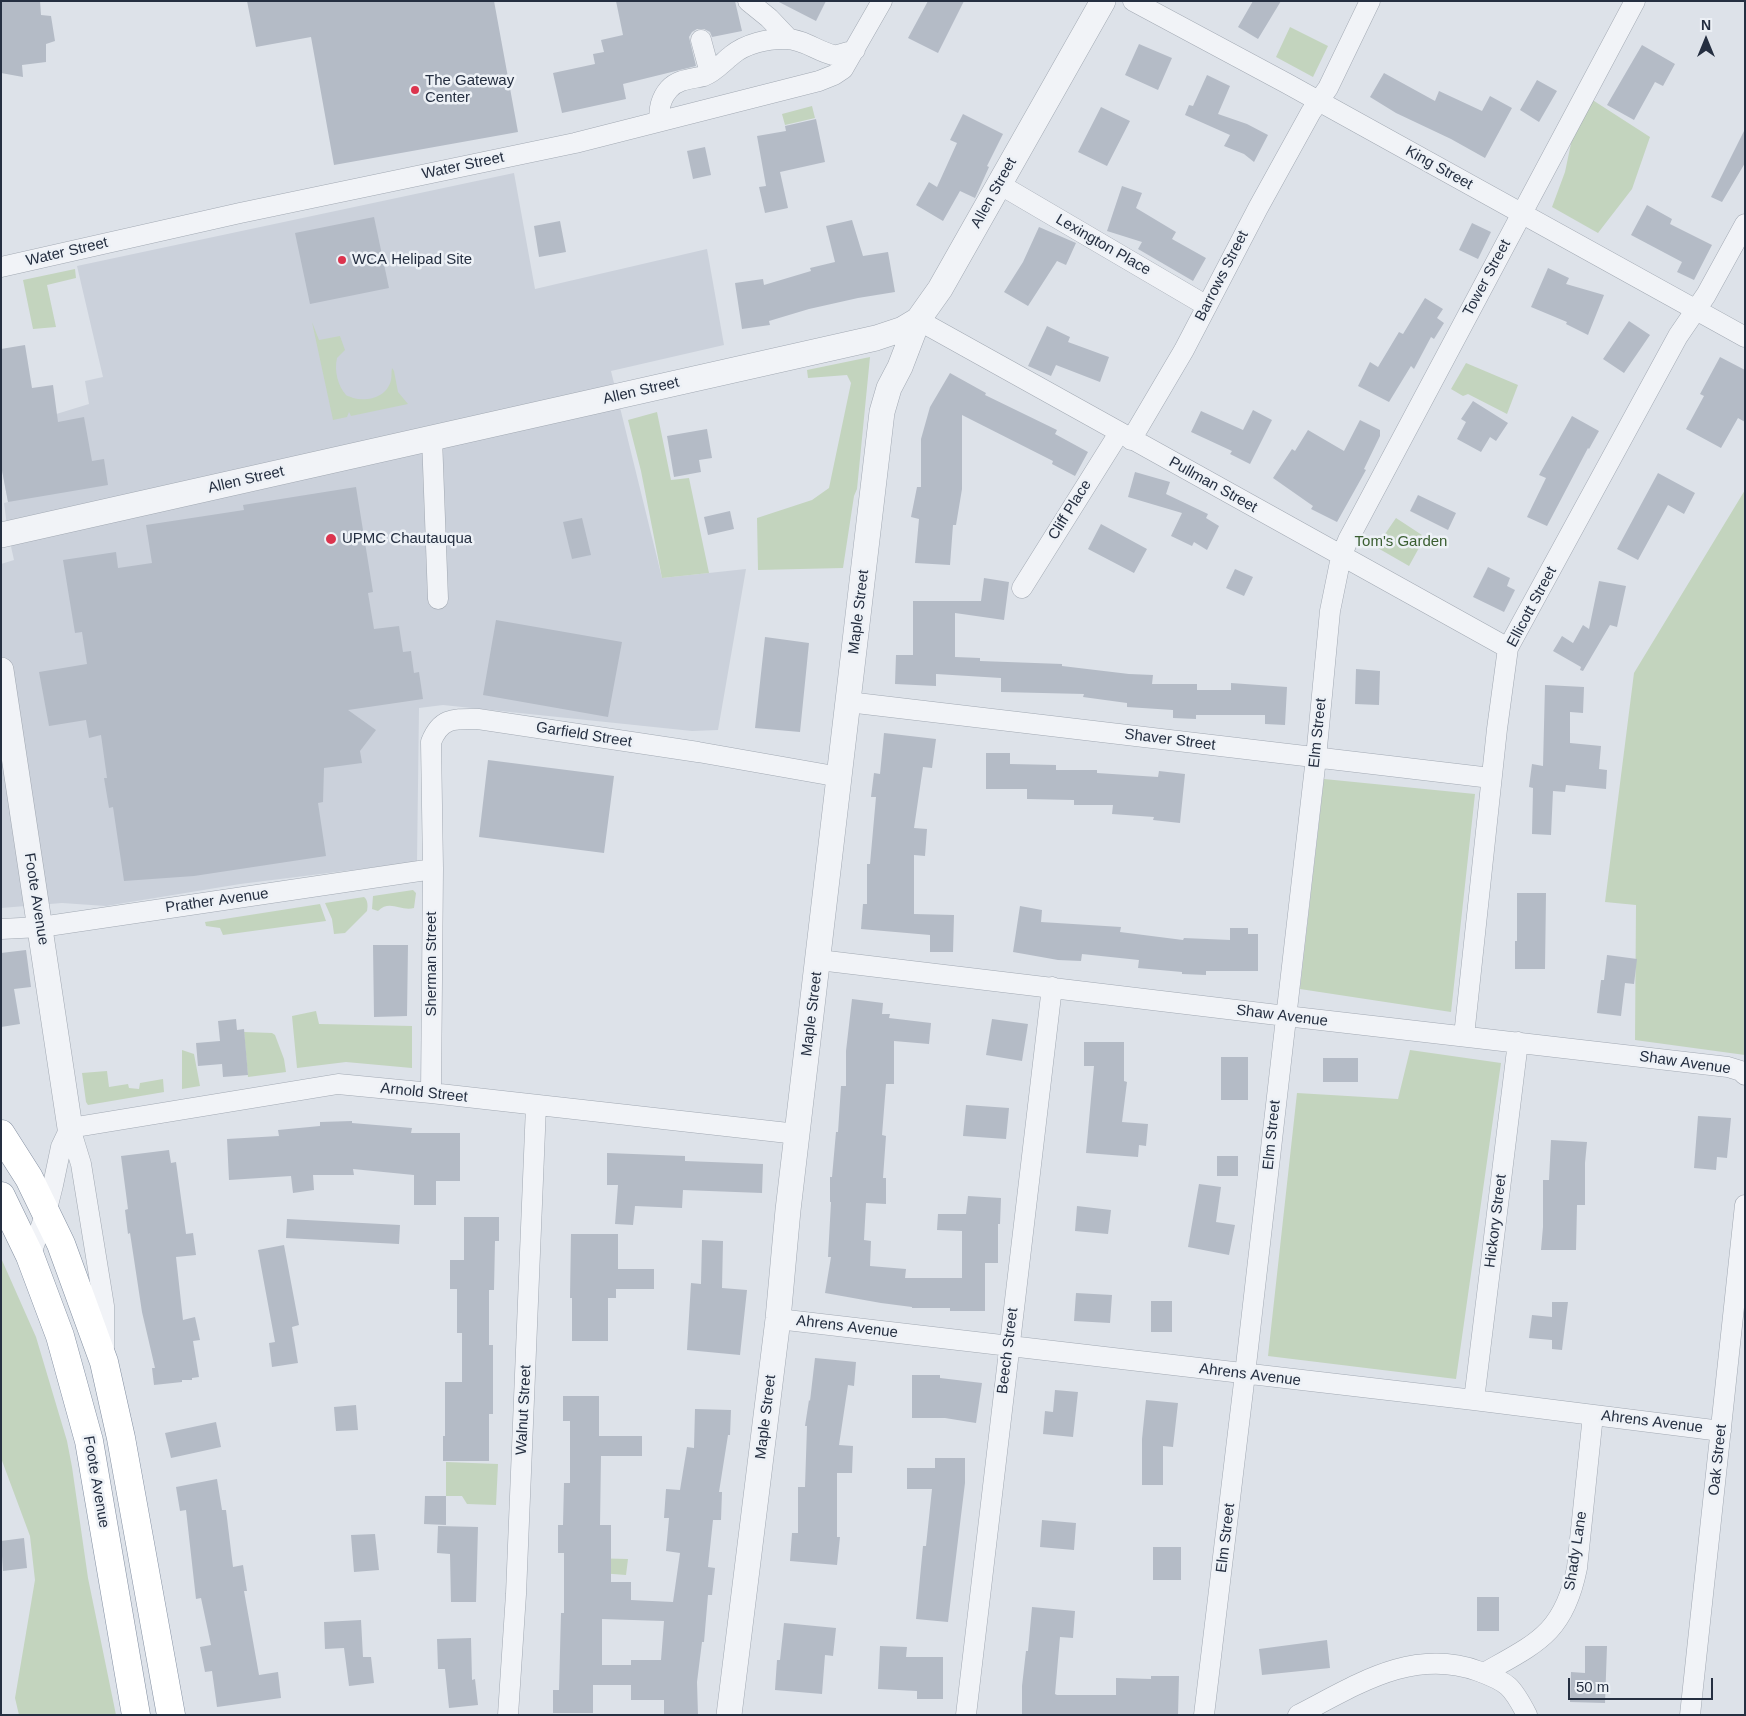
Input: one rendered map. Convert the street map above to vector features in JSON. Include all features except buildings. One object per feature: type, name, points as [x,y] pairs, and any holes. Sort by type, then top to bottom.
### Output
[{"type":"highway","name":"Foote Avenue","points":[[1,1134],[29,1178],[61,1244],[104,1362],[121,1438],[172,1715]]},
{"type":"highway","name":"Foote Avenue","points":[[1,1196],[30,1256],[60,1336],[89,1441],[136,1715]]},
{"type":"street","points":[[748,1],[769,18],[788,38]]},
{"type":"street","name":"Water Street","points":[[1,267],[249,211],[575,143],[819,81],[834,76],[844,69],[882,1]]},
{"type":"street","name":"King Street","points":[[1133,1],[1319,100],[1745,338]]},
{"type":"street","name":"Barrows Street","points":[[1125,436],[1184,350],[1258,208],[1319,100],[1370,1]]},
{"type":"street","name":"Tower Street","points":[[1342,557],[1348,540],[1635,1]]},
{"type":"street","name":"Allen Street","points":[[1,535],[884,336],[904,329],[918,320],[940,290],[1098,3]]},
{"type":"street","points":[[660,121],[660,106],[668,90],[676,84],[710,73],[733,54],[751,45],[769,39],[788,38],[806,43],[834,55],[855,50]]},
{"type":"street","points":[[701,40],[710,73]]},
{"type":"street","name":"Lexington Place","points":[[999,184],[1207,306]]},
{"type":"street","name":"Ellicott Street","points":[[1464,1036],[1504,665],[1508,648],[1684,326],[1706,295],[1745,224]]},
{"type":"street","name":"Pullman Street","points":[[918,320],[1508,648]]},
{"type":"street","name":"Maple Street","points":[[729,1715],[778,1319],[788,1133],[819,960],[882,412],[889,388],[903,359],[918,320]]},
{"type":"street","name":"Cliff Place","points":[[1022,588],[1125,436]]},
{"type":"street","points":[[432,438],[438,599]]},
{"type":"street","name":"Elm Street","points":[[1204,1715],[1246,1374],[1316,758],[1330,611],[1342,557]]},
{"type":"street","name":"Foote Avenue","points":[[1,670],[70,1128],[81,1164],[104,1306],[104,1362]]},
{"type":"street","name":"Shaver Street","points":[[848,702],[1492,778]]},
{"type":"street","name":"Garfield Street","points":[[433,835],[431,742],[439,726],[451,720],[478,719],[698,752],[840,777]]},
{"type":"street","name":"Sherman Street","points":[[431,1093],[433,835]]},
{"type":"street","name":"Prather Avenue","points":[[1,929],[41,927],[433,869]]},
{"type":"street","name":"Shaw Avenue","points":[[819,960],[1728,1067],[1745,1075]]},
{"type":"street","name":"Beech Street","points":[[966,1715],[1052,987]]},
{"type":"street","name":"Hickory Street","points":[[1474,1400],[1518,1042]]},
{"type":"street","name":"Arnold Street","points":[[70,1128],[338,1084],[788,1133]]},
{"type":"street","name":"Walnut Street","points":[[508,1715],[516,1594],[536,1106]]},
{"type":"street","points":[[30,1256],[46,1213],[61,1147],[70,1128]]},
{"type":"street","name":"Oak Street","points":[[1690,1715],[1743,1240],[1745,1205]]},
{"type":"street","name":"Ahrens Avenue","points":[[778,1319],[1474,1400],[1721,1431]]},
{"type":"street","name":"Shady Lane","points":[[1484,1673],[1531,1646],[1549,1632],[1562,1612],[1572,1590],[1577,1568],[1593,1415]]},
{"type":"street","points":[[1298,1715],[1374,1676],[1420,1664],[1440,1663],[1469,1668],[1505,1683],[1517,1696],[1526,1715]]},
{"type":"shaded area","name":"UPMC Chautauqua","points":[[514,173],[535,289],[707,249],[724,345],[611,371],[662,578],[746,569],[718,730],[692,731],[443,705],[419,708],[417,862],[240,884],[106,906],[62,903],[1,908],[1,564],[14,560],[4,503],[8,502],[1,465],[1,431],[89,404],[85,381],[103,377],[77,266]]},
{"type":"green space","points":[[1290,27],[1328,46],[1313,77],[1276,57]]},
{"type":"green space","points":[[1591,99],[1650,137],[1632,189],[1598,233],[1552,207],[1565,172],[1573,134]]},
{"type":"green space","points":[[812,106],[815,118],[785,125],[782,114]]},
{"type":"green space","points":[[75,269],[76,278],[47,285],[56,327],[33,329],[23,280]]},
{"type":"green space","points":[[312,322],[319,340],[340,336],[345,350],[337,358],[336,373],[346,395],[359,399],[376,397],[389,386],[392,368],[398,392],[408,404],[351,416],[349,412],[347,417],[333,420]]},
{"type":"green space","points":[[870,357],[857,489],[854,496],[843,568],[758,570],[757,518],[812,500],[829,488],[851,383],[847,375],[808,378],[807,370]]},
{"type":"green space","points":[[1466,363],[1518,385],[1507,414],[1468,394],[1463,396],[1451,389]]},
{"type":"green space","points":[[657,412],[671,480],[689,478],[709,573],[662,578],[641,471],[628,420]]},
{"type":"green space","points":[[1745,490],[1745,1055],[1635,1040],[1636,905],[1605,902],[1634,673]]},
{"type":"green space","name":"Tom's Garden","points":[[1396,518],[1425,537],[1409,566],[1376,547]]},
{"type":"green space","points":[[1324,779],[1475,794],[1451,1012],[1300,989]]},
{"type":"green space","points":[[413,890],[416,893],[414,908],[387,906],[378,911],[372,909],[373,896]]},
{"type":"green space","points":[[364,897],[367,903],[367,911],[345,933],[334,934],[332,919],[325,903]]},
{"type":"green space","points":[[320,904],[326,921],[223,935],[220,928],[206,926],[205,922]]},
{"type":"green space","points":[[316,1011],[319,1024],[412,1026],[412,1068],[346,1062],[297,1068],[292,1016]]},
{"type":"green space","points":[[244,1032],[272,1033],[275,1035],[284,1059],[286,1072],[248,1077]]},
{"type":"green space","points":[[182,1050],[194,1054],[200,1086],[182,1089]]},
{"type":"green space","points":[[1410,1050],[1501,1063],[1456,1379],[1268,1356],[1297,1093],[1398,1099]]},
{"type":"green space","points":[[107,1071],[109,1087],[128,1084],[129,1088],[139,1089],[140,1083],[163,1079],[164,1092],[88,1105],[82,1073]]},
{"type":"green space","points":[[1,1258],[36,1337],[67,1441],[88,1578],[116,1715],[19,1715],[15,1698],[35,1580],[30,1536],[1,1458]]},
{"type":"green space","points":[[446,1462],[498,1464],[496,1505],[467,1504],[462,1496],[446,1496]]},
{"type":"green space","points":[[587,1558],[628,1559],[626,1575],[600,1573]]},
{"type":"place","name":"The Gateway Center","points":[[415,90]]},
{"type":"place","name":"WCA Helipad Site","points":[[342,260]]},
{"type":"place","name":"UPMC Chautauqua","points":[[331,539]]}]
